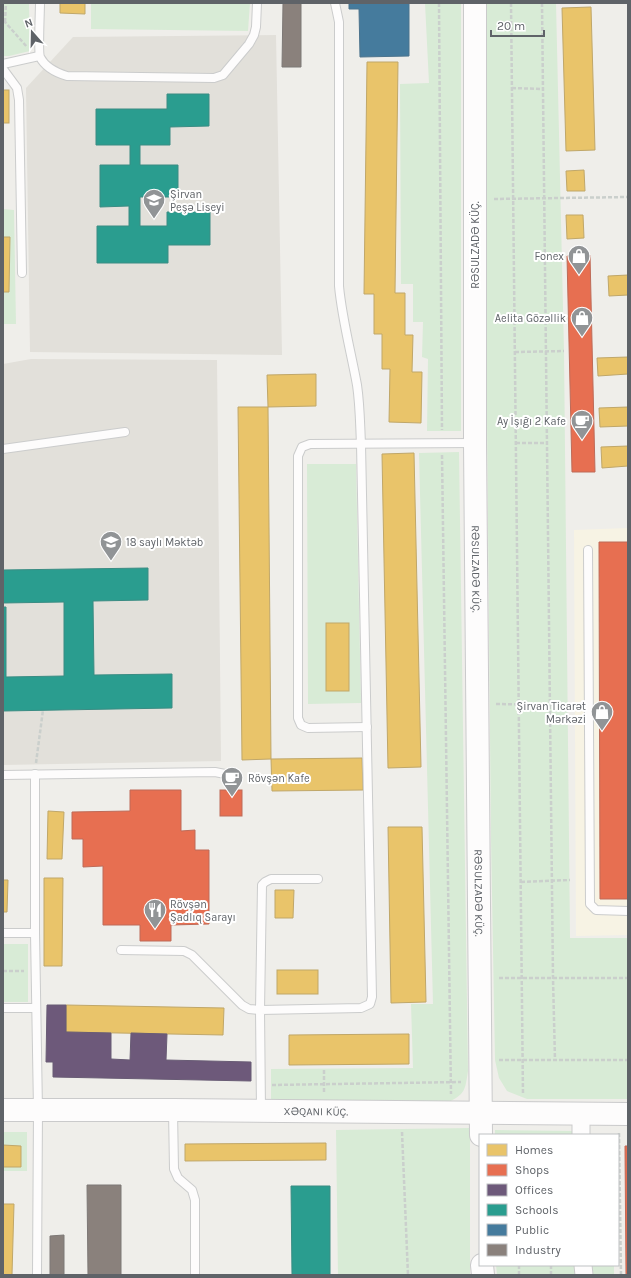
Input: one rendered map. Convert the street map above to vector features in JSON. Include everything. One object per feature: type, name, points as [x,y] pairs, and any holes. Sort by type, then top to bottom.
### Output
[{"type":"main road","name":"RƏSULZADƏ KÜÇ.","points":[[475,3],[475,443],[481,1134]]},
{"type":"main road","name":"XƏQANI KÜÇ.","points":[[3,1110],[173,1110],[481,1114],[581,1124],[624,1114]]},
{"type":"lane","points":[[40,3],[39,56],[57,73],[67,76],[214,78],[223,75],[249,44],[256,27],[257,3]]},
{"type":"lane","points":[[121,950],[184,951],[192,955],[242,1005],[249,1009],[362,1008],[370,1004],[372,997],[361,444],[359,402],[340,300],[339,286],[339,22],[335,3]]},
{"type":"lane","points":[[3,64],[39,56]]},
{"type":"lane","points":[[3,68],[17,88],[19,100],[22,273]]},
{"type":"lane","points":[[3,449],[125,432]]},
{"type":"lane","points":[[367,727],[308,728],[301,725],[298,718],[298,456],[302,447],[310,444],[475,443]]},
{"type":"lane","points":[[588,550],[590,904],[596,910],[628,911]]},
{"type":"lane","points":[[3,775],[215,772],[225,774],[233,782]]},
{"type":"lane","points":[[35,774],[35,933],[38,1110],[37,1275]]},
{"type":"lane","points":[[261,1111],[260,1010],[262,885],[272,879],[318,879]]},
{"type":"lane","points":[[3,933],[35,933]]},
{"type":"lane","points":[[3,1008],[36,1008]]},
{"type":"lane","points":[[173,1110],[174,1169],[178,1178],[192,1190],[195,1200],[195,1275]]},
{"type":"path","points":[[6,3],[4,22],[30,51]]},
{"type":"path","points":[[439,3],[442,443],[451,1082],[450,1101]]},
{"type":"path","points":[[511,3],[523,1097]]},
{"type":"path","points":[[542,3],[555,1060]]},
{"type":"path","points":[[512,88],[543,89]]},
{"type":"path","points":[[492,199],[628,197]]},
{"type":"path","points":[[515,352],[564,351]]},
{"type":"path","points":[[516,443],[547,443]]},
{"type":"path","points":[[490,704],[568,705]]},
{"type":"path","points":[[35,774],[42,710]]},
{"type":"path","points":[[521,882],[570,880]]},
{"type":"path","points":[[3,971],[28,971]]},
{"type":"path","points":[[494,978],[628,978]]},
{"type":"path","points":[[496,1060],[628,1060]]},
{"type":"path","points":[[324,1068],[324,1096]]},
{"type":"path","points":[[271,1085],[466,1082]]},
{"type":"path","points":[[621,1275],[624,1114]]},
{"type":"path","points":[[402,1129],[408,1275]]},
{"type":"shaded area","name":"Şirvan Peşə Liseyi","points":[[276,35],[282,355],[30,352],[26,88],[73,37]]},
{"type":"shaded area","name":"18 saylı Məktəb","points":[[31,359],[217,360],[221,761],[3,765],[3,364]]},
{"type":"shaded area","name":"Şirvan Ticarət Mərkəzi","points":[[628,528],[628,935],[576,936],[574,530]]},
{"type":"green space","points":[[3,3],[29,3],[30,51],[3,56]]},
{"type":"green space","points":[[91,3],[250,3],[248,31],[91,29]]},
{"type":"green space","points":[[425,3],[461,3],[461,431],[427,431],[428,359],[422,357],[423,322],[413,322],[413,284],[401,284],[400,84],[429,83]]},
{"type":"green space","points":[[483,3],[556,3],[564,351],[570,938],[628,938],[628,1099],[527,1099],[507,1091],[499,1078],[495,1060],[491,839]]},
{"type":"green space","points":[[3,209],[14,210],[16,324],[3,324]]},
{"type":"green space","points":[[459,452],[468,1071],[465,1088],[461,1094],[447,1103],[271,1103],[271,1069],[413,1068],[411,1004],[433,1004],[419,453]]},
{"type":"green space","points":[[307,464],[356,464],[361,703],[308,704]]},
{"type":"green space","points":[[3,944],[28,944],[28,1002],[3,1002]]},
{"type":"green space","points":[[470,1128],[470,1275],[338,1275],[336,1130]]},
{"type":"green space","points":[[495,1130],[574,1131],[574,1134],[495,1134]]},
{"type":"green space","points":[[3,1132],[27,1132],[27,1171],[3,1171]]},
{"type":"green space","points":[[496,1266],[575,1266],[575,1275],[497,1275]]},
{"type":"green space","points":[[588,1266],[614,1266],[614,1275],[588,1275]]},
{"type":"building: Homes","points":[[60,3],[85,3],[85,14],[60,13]]},
{"type":"building: Homes","points":[[591,7],[595,150],[566,151],[562,8]]},
{"type":"building: Homes","points":[[367,62],[398,62],[395,293],[405,293],[405,335],[413,335],[412,372],[422,372],[421,423],[389,422],[390,369],[382,369],[382,334],[374,334],[374,294],[364,294]]},
{"type":"building: Homes","points":[[3,90],[9,90],[9,123],[3,123]]},
{"type":"building: Homes","points":[[584,170],[585,191],[567,191],[566,171]]},
{"type":"building: Homes","points":[[566,215],[583,215],[584,238],[567,239]]},
{"type":"building: Homes","points":[[3,237],[10,237],[9,292],[3,292]]},
{"type":"building: Homes","points":[[628,275],[628,295],[609,296],[608,276]]},
{"type":"building: Homes","points":[[628,357],[628,374],[598,376],[597,358]]},
{"type":"building: Homes","points":[[316,374],[316,406],[268,407],[267,375]]},
{"type":"building: Homes","points":[[238,407],[268,407],[271,759],[242,760]]},
{"type":"building: Homes","points":[[628,407],[628,426],[600,427],[599,408]]},
{"type":"building: Homes","points":[[628,446],[628,466],[602,468],[601,447]]},
{"type":"building: Homes","points":[[414,453],[421,767],[388,768],[382,454]]},
{"type":"building: Homes","points":[[326,623],[349,623],[349,691],[326,691]]},
{"type":"building: Homes","points":[[362,758],[363,790],[272,791],[271,759]]},
{"type":"building: Homes","points":[[48,811],[64,812],[62,859],[47,859]]},
{"type":"building: Homes","points":[[388,827],[422,827],[426,1002],[391,1003]]},
{"type":"building: Homes","points":[[44,878],[63,878],[62,966],[44,966]]},
{"type":"building: Homes","points":[[3,880],[8,880],[7,912],[3,912]]},
{"type":"building: Homes","points":[[275,890],[294,890],[293,918],[275,918]]},
{"type":"building: Homes","points":[[277,970],[318,970],[318,994],[277,994]]},
{"type":"building: Homes","points":[[66,1005],[224,1008],[223,1035],[66,1032]]},
{"type":"building: Homes","points":[[409,1034],[409,1064],[289,1065],[289,1035]]},
{"type":"building: Homes","points":[[326,1143],[326,1160],[185,1161],[185,1144]]},
{"type":"building: Homes","points":[[3,1145],[21,1146],[21,1167],[3,1167]]},
{"type":"building: Homes","points":[[3,1204],[14,1204],[12,1275],[3,1275]]},
{"type":"building: Shops","points":[[590,255],[595,472],[572,472],[567,256]]},
{"type":"building: Shops","points":[[599,542],[628,542],[628,899],[600,899]]},
{"type":"building: Shops","points":[[130,790],[181,790],[181,831],[195,830],[195,850],[209,850],[209,924],[171,925],[171,941],[140,941],[140,925],[103,925],[103,866],[83,867],[83,839],[72,839],[72,812],[130,811]]},
{"type":"building: Shops","points":[[220,790],[242,790],[242,816],[220,816]]},
{"type":"building: Shops","points":[[625,1146],[628,1146],[628,1275],[626,1275]]},
{"type":"building: Offices","points":[[47,1005],[66,1005],[66,1032],[111,1033],[111,1059],[130,1060],[131,1033],[167,1034],[166,1060],[251,1062],[251,1081],[53,1077],[53,1062],[46,1062]]},
{"type":"building: Schools","points":[[167,94],[209,94],[209,126],[170,127],[170,145],[140,145],[140,165],[178,165],[178,197],[140,197],[140,226],[167,226],[167,212],[210,212],[210,245],[168,245],[168,263],[97,263],[97,226],[129,226],[129,206],[100,207],[100,165],[130,165],[130,145],[96,145],[96,109],[167,109]]},
{"type":"building: Schools","points":[[148,568],[148,600],[93,601],[94,675],[172,674],[172,708],[3,711],[3,607],[6,607],[6,677],[64,676],[64,602],[3,603],[3,570]]},
{"type":"building: Schools","points":[[291,1186],[330,1186],[330,1275],[292,1275]]},
{"type":"building: Public","points":[[349,3],[409,3],[409,56],[360,57],[359,9],[349,9]]},
{"type":"building: Industry","points":[[283,3],[301,3],[301,67],[282,67]]},
{"type":"building: Industry","points":[[87,1185],[121,1185],[121,1275],[88,1275]]},
{"type":"building: Industry","points":[[64,1235],[64,1275],[50,1275],[50,1236]]},
{"type":"place","name":"Şirvan Peşə Liseyi","points":[[154,220]]},
{"type":"place","name":"Fonex","points":[[579,276]]},
{"type":"place","name":"Aelita Gözəllik","points":[[582,338]]},
{"type":"place","name":"Ay İşığı 2 Kafe","points":[[582,440]]},
{"type":"place","name":"18 saylı Məktəb","points":[[111,562]]},
{"type":"place","name":"Şirvan Ticarət Mərkəzi","points":[[602,732]]},
{"type":"place","name":"Rövşən Kafe","points":[[232,798]]},
{"type":"place","name":"Rövşən Şadlıq Sarayı","points":[[155,930]]}]
